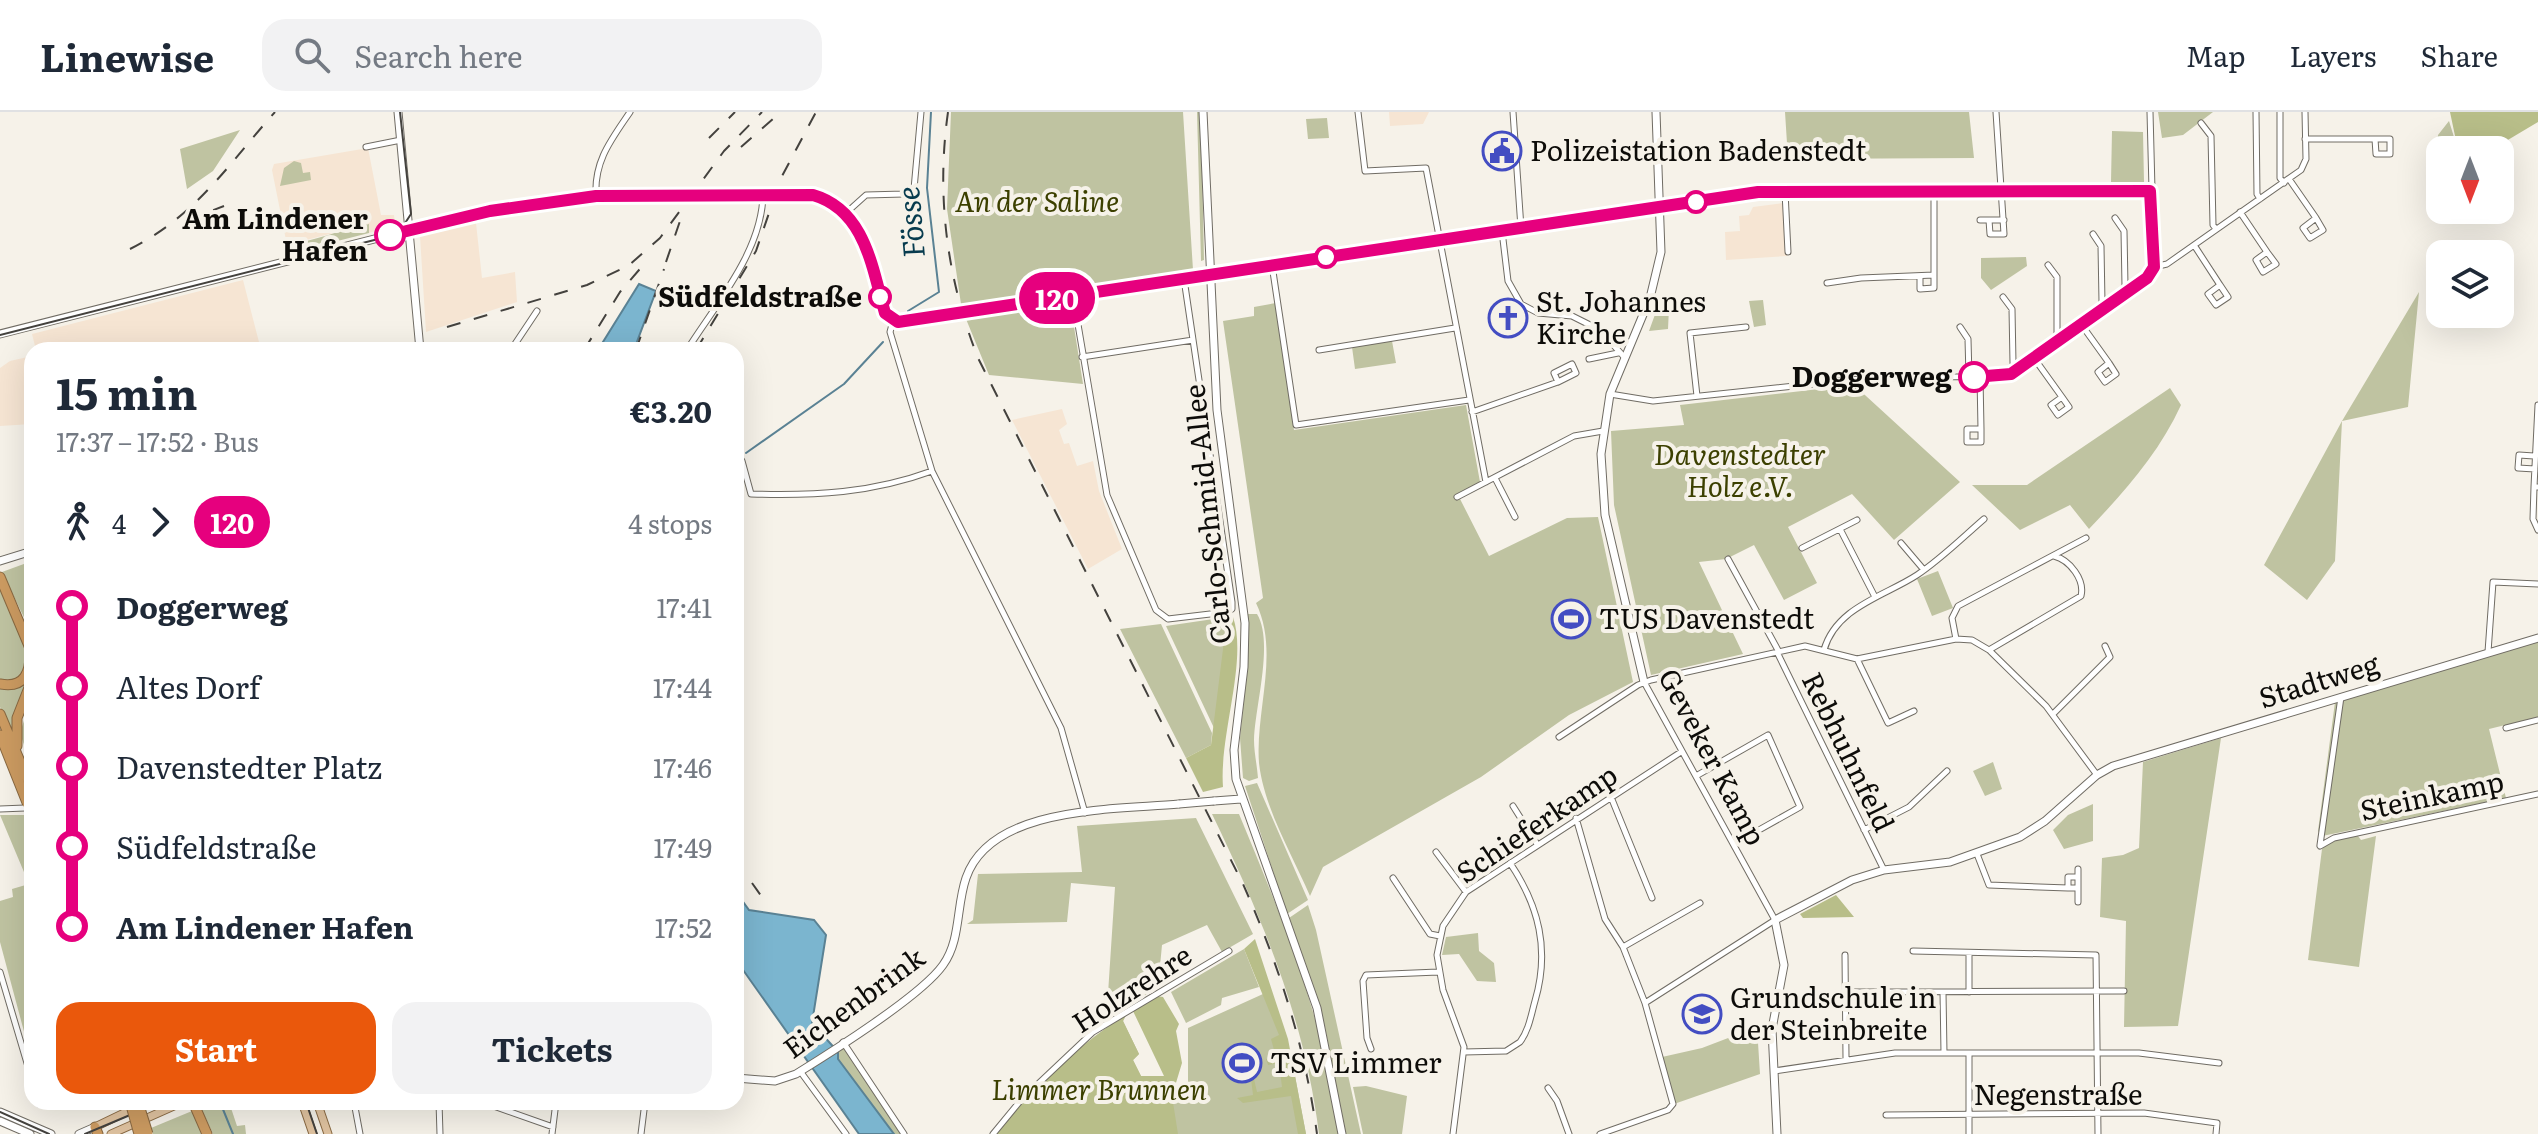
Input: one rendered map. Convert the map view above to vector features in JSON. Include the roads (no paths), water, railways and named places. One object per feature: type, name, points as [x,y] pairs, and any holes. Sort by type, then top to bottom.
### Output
[{"type":"highway","points":[[0,577],[24,634]]},
{"type":"highway","points":[[0,684],[15,685],[24,678]]},
{"type":"highway","points":[[15,760],[16,725],[24,702]]},
{"type":"highway","points":[[0,714],[24,788]]},
{"type":"highway","points":[[0,735],[15,760]]},
{"type":"highway","points":[[0,748],[15,760]]},
{"type":"highway","points":[[132,1110],[139,1134]]},
{"type":"highway","points":[[140,1110],[148,1134]]},
{"type":"highway","points":[[196,1110],[207,1134]]},
{"type":"main road","points":[[97,1131],[133,1110]]},
{"type":"main road","points":[[111,1134],[165,1110]]},
{"type":"main road","points":[[305,1110],[313,1134]]},
{"type":"main road","points":[[320,1110],[328,1134]]},
{"type":"street","points":[[398,112],[419,342]]},
{"type":"street","points":[[596,196],[601,155],[630,112]]},
{"type":"street","points":[[846,213],[866,195],[904,194],[914,189],[921,112]]},
{"type":"street","name":"Carlo-Schmid-Allee","points":[[1203,112],[1219,438],[1245,623],[1244,667],[1234,750],[1241,799],[1317,1008],[1342,1134]]},
{"type":"street","points":[[1358,112],[1365,171],[1426,168],[1486,482]]},
{"type":"street","points":[[1513,112],[1521,228]]},
{"type":"street","name":"Geveker Kamp","points":[[1656,112],[1662,210],[1661,252],[1654,285],[1621,356],[1610,394],[1603,431],[1602,497],[1644,682],[1775,920],[1784,965],[1772,1029],[1777,1134]]},
{"type":"street","points":[[1989,220],[1990,234],[2004,234],[1996,112]]},
{"type":"street","points":[[1610,394],[1642,401],[1869,378],[2004,376],[2018,369],[2147,278],[2154,267],[2150,112]]},
{"type":"street","points":[[2256,112],[2257,194],[2260,199]]},
{"type":"street","points":[[2280,112],[2280,178],[2286,181],[2316,218]]},
{"type":"street","points":[[2154,267],[2167,264],[2286,181],[2304,165],[2305,112]]},
{"type":"street","points":[[2201,123],[2211,136],[2213,225],[2216,230]]},
{"type":"street","points":[[2305,139],[2375,139]]},
{"type":"street","points":[[366,147],[402,140]]},
{"type":"street","points":[[1920,276],[1920,289],[1934,288],[1934,191]]},
{"type":"street","points":[[893,321],[1785,192],[2150,191]]},
{"type":"street","points":[[1785,192],[1788,252]]},
{"type":"street","points":[[692,342],[759,227],[763,193]]},
{"type":"street","points":[[0,334],[505,208],[596,196],[763,193],[813,195],[846,213],[859,231],[885,313],[893,321]]},
{"type":"street","points":[[2240,212],[2267,252]]},
{"type":"street","points":[[2115,218],[2124,231],[2125,286],[2128,291]]},
{"type":"street","points":[[1980,220],[2004,220]]},
{"type":"street","points":[[1502,231],[1508,281],[1521,304],[1538,313],[1572,316],[1600,330],[1621,356]]},
{"type":"street","points":[[2093,234],[2101,246],[2102,302],[2106,307]]},
{"type":"street","points":[[2194,245],[2220,285]]},
{"type":"street","points":[[1272,264],[1296,425],[1469,400]]},
{"type":"street","points":[[2048,265],[2057,277],[2057,333],[2061,338]]},
{"type":"street","points":[[1827,283],[1847,279],[1934,275]]},
{"type":"street","points":[[1073,295],[1107,495],[1156,610],[1168,619],[1227,612],[1233,607],[1184,278]]},
{"type":"street","points":[[2003,297],[2012,309],[2013,363],[2018,369]]},
{"type":"street","points":[[516,342],[537,311]]},
{"type":"street","points":[[893,321],[890,332],[932,471],[1061,728],[1085,813]]},
{"type":"street","points":[[2081,324],[2109,363]]},
{"type":"street","points":[[1697,396],[1690,333],[1746,327]]},
{"type":"street","points":[[1960,327],[1968,339],[1969,377]]},
{"type":"street","points":[[1319,350],[1455,328]]},
{"type":"street","points":[[1082,357],[1193,340]]},
{"type":"street","points":[[1589,359],[1621,356]]},
{"type":"street","points":[[2034,358],[2062,397]]},
{"type":"street","points":[[1980,377],[1981,429]]},
{"type":"street","points":[[1472,412],[1558,382]]},
{"type":"street","points":[[2538,405],[2533,519],[2538,530]]},
{"type":"street","points":[[1457,497],[1574,436],[1603,431]]},
{"type":"street","points":[[2534,456],[2519,455],[2518,468],[2535,469]]},
{"type":"street","points":[[744,468],[751,494],[844,493],[892,484],[932,471]]},
{"type":"street","points":[[1495,478],[1515,517]]},
{"type":"street","points":[[1824,650],[1837,624],[1875,597],[1924,570],[1984,519]]},
{"type":"street","points":[[1802,548],[1857,520]]},
{"type":"street","points":[[1840,529],[1875,597]]},
{"type":"street","points":[[1956,639],[1952,618],[1958,606],[2086,538]]},
{"type":"street","points":[[1901,543],[1924,570]]},
{"type":"street","points":[[0,561],[24,554]]},
{"type":"street","points":[[1989,650],[2081,596],[2080,580],[2064,559],[2053,556]]},
{"type":"street","name":"Rebhuhnfeld","points":[[1728,559],[1778,652],[1884,870]]},
{"type":"street","points":[[2488,653],[2493,582],[2538,584]]},
{"type":"street","name":"Stadtweg","points":[[1775,920],[1822,892],[1884,870],[1950,862],[2020,837],[2045,821],[2097,775],[2113,766],[2538,638]]},
{"type":"street","points":[[1559,737],[1644,682],[1805,646],[1857,659],[1956,639],[1972,640],[1989,650],[2053,714],[2097,775]]},
{"type":"street","points":[[2053,714],[2110,657],[2105,646]]},
{"type":"street","points":[[1857,659],[1888,723],[1914,711]]},
{"type":"street","points":[[2323,828],[2341,697]]},
{"type":"street","points":[[2506,728],[2538,720]]},
{"type":"street","points":[[1696,776],[1768,735],[1800,807],[1734,844]]},
{"type":"street","name":"Schieferkamp","points":[[1453,1134],[1464,1052],[1438,972],[1440,936],[1452,909],[1466,892],[1681,752]]},
{"type":"street","points":[[1864,831],[1909,807],[1947,771]]},
{"type":"street","name":"Steinkamp","points":[[2323,828],[2320,846],[2334,838],[2538,794]]},
{"type":"street","points":[[1611,797],[1652,898]]},
{"type":"street","name":"Eichenbrink","points":[[744,1079],[775,1081],[804,1069],[916,991],[942,968],[955,940],[966,875],[984,849],[1022,825],[1085,813],[1241,799]]},
{"type":"street","points":[[0,809],[24,804]]},
{"type":"street","points":[[1513,806],[1537,844]]},
{"type":"street","points":[[1576,818],[1605,919],[1623,947],[1645,1003],[1672,1107],[1600,1134]]},
{"type":"street","name":"Steinkamp","points":[[2323,828],[2334,838]]},
{"type":"street","points":[[1436,852],[1466,892]]},
{"type":"street","points":[[1977,854],[1989,885],[2078,888]]},
{"type":"street","points":[[1464,1052],[1506,1051],[1520,1042],[1542,979],[1543,943],[1532,899],[1510,863]]},
{"type":"street","points":[[2078,869],[2078,902]]},
{"type":"street","points":[[2068,888],[2068,877],[2078,877]]},
{"type":"street","points":[[1393,878],[1430,934],[1440,936]]},
{"type":"street","points":[[1623,947],[1700,903]]},
{"type":"street","points":[[1645,1003],[1775,920]]},
{"type":"street","name":"Holzrehre","points":[[993,1134],[1021,1100],[1093,1032],[1229,951]]},
{"type":"street","points":[[1913,951],[2096,955],[2098,1134]]},
{"type":"street","points":[[1969,954],[1969,992]]},
{"type":"street","points":[[1845,955],[1846,1058]]},
{"type":"street","points":[[0,972],[24,1053]]},
{"type":"street","points":[[1371,1049],[1367,1038],[1363,981],[1366,975],[1438,972]]},
{"type":"street","points":[[1845,992],[2124,991]]},
{"type":"street","points":[[1943,992],[1944,1053]]},
{"type":"street","points":[[843,1042],[904,1134]]},
{"type":"street","points":[[1774,1071],[1846,1058],[1944,1053],[2097,1052],[2174,1055],[2219,1063]]},
{"type":"street","points":[[1969,1053],[1969,1134]]},
{"type":"street","points":[[804,1069],[846,1134]]},
{"type":"street","points":[[1548,1088],[1557,1101],[1569,1134]]},
{"type":"street","points":[[356,1110],[360,1134]]},
{"type":"street","points":[[439,1110],[440,1134]]},
{"type":"street","points":[[502,1110],[553,1131],[555,1110]]},
{"type":"street","points":[[641,1134],[644,1110]]},
{"type":"street","points":[[0,1112],[51,1134]]},
{"type":"street","name":"Negenstraße","points":[[1886,1115],[2144,1113],[2217,1123],[2216,1134]]},
{"type":"street","points":[[0,1121],[30,1134]]},
{"type":"street","points":[[79,1134],[97,1131]]},
{"type":"water","points":[[639,284],[656,291],[637,342],[603,342]]},
{"type":"water","points":[[744,903],[749,910],[814,920],[826,935],[812,1023],[838,1052],[838,1059],[894,1134],[859,1134],[744,971]]},
{"type":"waterway","name":"Fösse","points":[[908,311],[939,292],[927,188],[931,112]]},
{"type":"waterway","name":"Fösse","points":[[746,453],[844,384],[883,342]]},
{"type":"waterway","name":"Fösse","points":[[223,1110],[233,1134]]},
{"type":"tram line","points":[[0,335],[398,234],[411,214],[400,112]]},
{"type":"tram line","points":[[85,1134],[142,1110]]},
{"type":"tram line","points":[[309,1110],[317,1134]]},
{"type":"tram line","points":[[0,1112],[49,1134]]},
{"type":"railway","points":[[130,249],[153,236],[192,205],[275,112]]},
{"type":"railway","points":[[709,138],[735,112]]},
{"type":"railway","points":[[447,327],[587,285],[628,266],[660,238],[724,151],[762,112]]},
{"type":"railway","points":[[741,147],[781,112]]},
{"type":"railway","points":[[701,342],[756,251],[781,178],[816,112]]},
{"type":"railway","points":[[948,112],[944,206],[952,268],[967,328],[978,358],[1243,884],[1289,1006],[1317,1134]]},
{"type":"railway","points":[[187,220],[224,206]]},
{"type":"railway","points":[[666,262],[680,221]]},
{"type":"railway","points":[[589,342],[620,292],[645,263]]},
{"type":"railway","points":[[639,342],[664,269]]},
{"type":"railway","points":[[752,883],[764,900]]},
{"type":"place","name":"Polizeistation Badenstedt","points":[[1502,151]]},
{"type":"place","name":"Am Lindener Hafen","points":[[390,235]]},
{"type":"place","name":"Südfeldstraße","points":[[880,297]]},
{"type":"place","name":"St. Johannes Kirche","points":[[1508,318]]},
{"type":"place","name":"Doggerweg","points":[[1974,377]]},
{"type":"place","name":"TUS Davenstedt","points":[[1571,619]]},
{"type":"place","name":"Grundschule in der Steinbreite","points":[[1702,1014]]},
{"type":"place","name":"TSV Limmer","points":[[1242,1063]]},
{"type":"park label","name":"An der Saline","points":[[1037,202]]},
{"type":"park label","name":"Davenstedter Holz e.V.","points":[[1740,471]]},
{"type":"park label","name":"Limmer Brunnen","points":[[1099,1090]]}]
